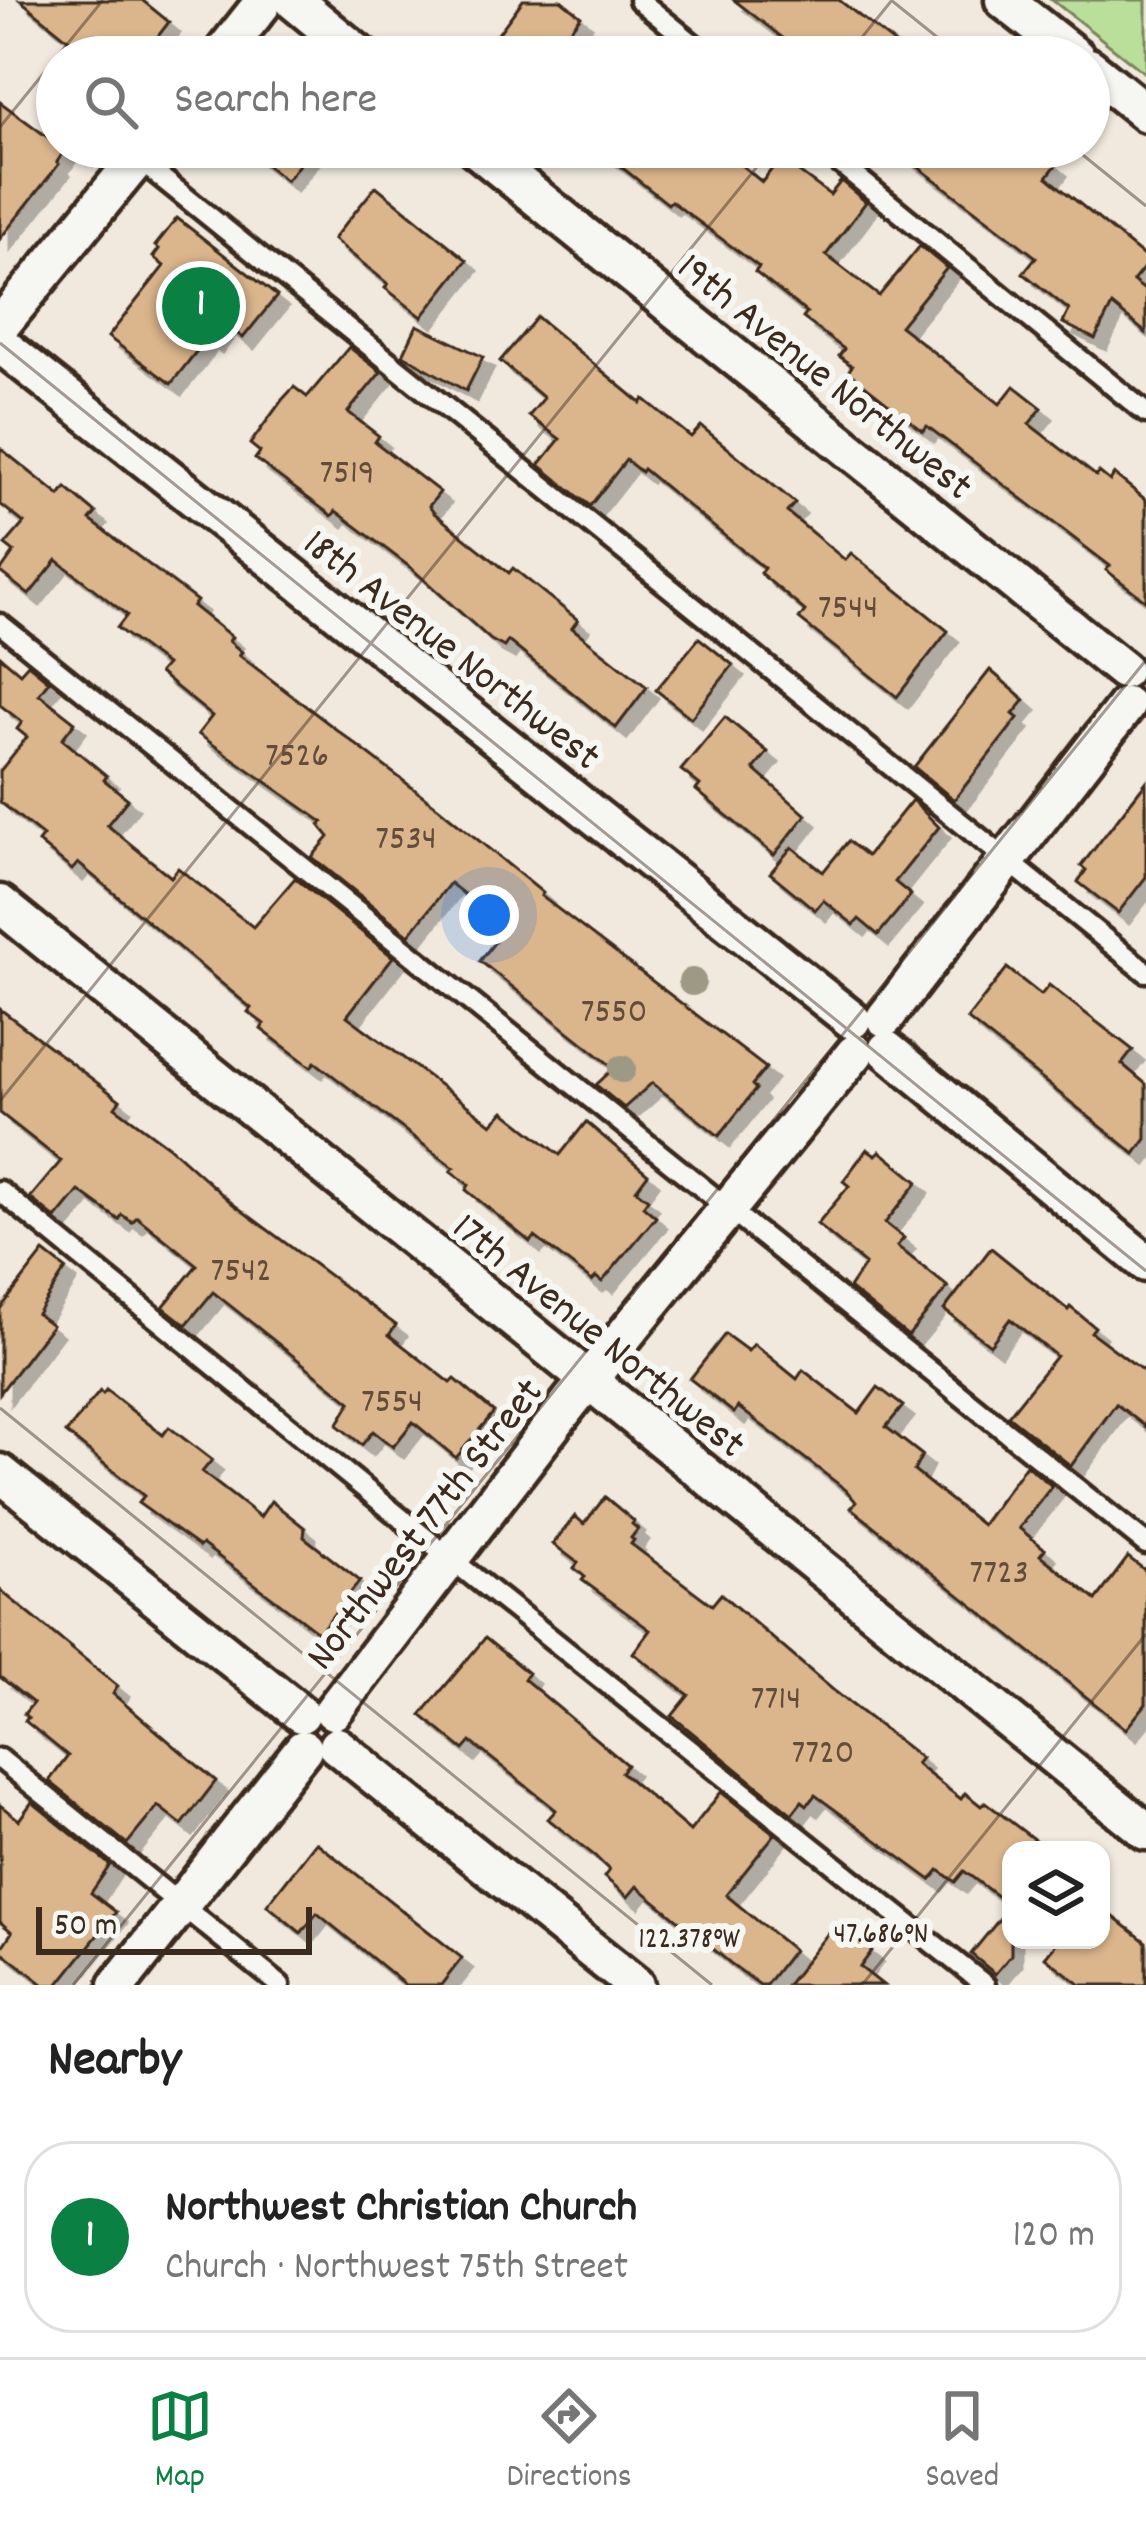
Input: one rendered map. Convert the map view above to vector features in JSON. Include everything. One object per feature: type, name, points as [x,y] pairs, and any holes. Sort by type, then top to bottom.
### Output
[{"type":"street","points":[[1004,0],[1049,36]]},
{"type":"street","points":[[241,36],[277,1],[330,36]]},
{"type":"street","points":[[1110,84],[1146,112]]},
{"type":"street","points":[[0,326],[130,168]]},
{"type":"street","name":"19th Avenue Northwest","points":[[500,168],[1135,688]]},
{"type":"street","name":"18th Avenue Northwest","points":[[0,344],[870,1035],[1146,1263]]},
{"type":"street","name":"Northwest 77th Street","points":[[118,1985],[588,1380],[870,1035],[1135,688]]},
{"type":"street","name":"17th Avenue Northwest","points":[[0,904],[1146,1831]]},
{"type":"street","points":[[0,1473],[635,1985]]},
{"type":"lane","points":[[640,0],[684,36]]},
{"type":"lane","points":[[160,168],[1146,972]]},
{"type":"lane","points":[[846,168],[1146,413]]},
{"type":"lane","points":[[0,624],[1146,1544]]},
{"type":"lane","points":[[0,1191],[985,1985]]},
{"type":"lane","points":[[0,1760],[280,1985]]},
{"type":"green space","points":[[1052,0],[1146,0],[1146,74],[1110,46],[1110,36],[1098,36]]},
{"type":"building","points":[[20,0],[142,0],[169,22],[158,36],[64,36]]},
{"type":"building","points":[[523,0],[561,0],[581,16],[565,36],[496,36]]},
{"type":"building","points":[[734,0],[839,0],[885,36],[780,36]]},
{"type":"building","points":[[0,102],[36,129],[36,168],[56,168],[0,239]]},
{"type":"building","points":[[270,168],[296,168],[286,181]]},
{"type":"building","points":[[623,168],[745,168],[762,182],[772,168],[794,168],[830,195],[841,181],[866,202],[826,255],[879,296],[920,246],[947,268],[900,326],[1000,404],[1014,386],[1042,408],[1029,424],[1096,476],[1099,472],[1110,481],[1114,474],[1146,500],[1146,601],[1106,570],[1110,566],[927,426],[923,431],[848,372],[852,366],[839,356],[844,349],[755,272],[759,267],[671,201],[668,204]]},
{"type":"building","points":[[919,168],[1054,168],[1047,177],[1146,258],[1133,281],[1146,291],[1146,333],[1112,305],[1095,339],[1063,323],[1069,310],[1023,273],[1036,257]]},
{"type":"building","points":[[376,186],[467,260],[422,317],[333,239]]},
{"type":"building","points":[[177,218],[277,296],[243,338],[225,324],[211,342],[206,339],[171,384],[108,337],[164,266],[153,257],[159,249],[155,246]]},
{"type":"building","points":[[537,317],[641,403],[644,399],[691,437],[701,426],[795,503],[787,512],[845,560],[851,553],[948,631],[897,697],[799,619],[805,611],[760,573],[764,568],[643,469],[626,460],[590,506],[539,465],[560,439],[529,416],[544,398],[500,361]]},
{"type":"building","points":[[417,325],[483,357],[466,391],[403,355]]},
{"type":"building","points":[[349,347],[381,372],[348,412],[379,436],[375,442],[440,492],[429,506],[434,513],[578,620],[572,628],[647,687],[616,728],[508,641],[504,647],[491,640],[411,568],[336,511],[332,516],[255,459],[260,452],[250,444],[282,400],[294,387],[307,397]]},
{"type":"building","points":[[0,448],[60,496],[66,488],[96,513],[90,520],[197,601],[193,606],[232,637],[229,641],[242,652],[239,655],[766,1068],[752,1085],[756,1089],[719,1136],[652,1083],[624,1108],[596,1085],[614,1068],[480,961],[500,935],[492,929],[498,921],[450,883],[409,935],[312,857],[329,837],[320,826],[323,822],[198,734],[212,716],[159,673],[166,665],[117,628],[127,615],[57,560],[29,595],[0,572],[14,552],[5,545],[24,523],[0,504]]},
{"type":"building","points":[[699,638],[733,665],[691,718],[656,690]]},
{"type":"building","points":[[0,656],[20,673],[28,664],[49,681],[39,694],[75,722],[62,739],[128,799],[107,825],[171,877],[178,868],[253,927],[295,878],[393,957],[347,1016],[492,1124],[504,1111],[560,1155],[586,1122],[648,1174],[636,1190],[648,1199],[643,1206],[656,1217],[602,1282],[596,1277],[592,1281],[535,1237],[530,1242],[466,1190],[469,1185],[451,1171],[454,1168],[315,1062],[311,1067],[261,1029],[264,1024],[248,1012],[251,1008],[78,863],[72,870],[38,842],[43,836],[0,802],[0,771],[27,737],[17,729],[22,722],[0,705]]},
{"type":"building","points":[[990,670],[1025,700],[1013,714],[1018,718],[954,800],[914,767]]},
{"type":"building","points":[[725,717],[768,752],[754,769],[806,815],[774,855],[696,790],[700,785],[681,770]]},
{"type":"building","points":[[1146,782],[1146,877],[1118,913],[1078,882],[1086,870],[1081,866]]},
{"type":"building","points":[[912,800],[939,827],[895,882],[911,895],[878,935],[859,919],[854,925],[823,900],[815,910],[770,873],[792,847],[823,872],[848,841],[867,856]]},
{"type":"building","points":[[1007,968],[1041,995],[1049,985],[1133,1050],[1122,1064],[1146,1084],[1146,1139],[1135,1154],[967,1019]]},
{"type":"building","points":[[0,1009],[120,1100],[115,1107],[233,1204],[396,1325],[389,1335],[494,1412],[456,1458],[413,1422],[393,1447],[373,1431],[362,1445],[337,1425],[351,1402],[213,1292],[186,1325],[163,1307],[197,1265],[137,1217],[132,1222],[122,1215],[119,1220],[79,1191],[56,1219],[30,1198],[61,1161],[0,1113]]},
{"type":"building","points":[[867,1149],[876,1155],[880,1151],[918,1182],[885,1223],[904,1238],[897,1246],[948,1287],[908,1336],[849,1288],[865,1264],[817,1224],[849,1186],[843,1181]]},
{"type":"building","points":[[991,1248],[1095,1327],[1091,1332],[1146,1373],[1146,1427],[1116,1404],[1071,1466],[1008,1416],[1056,1356],[1010,1319],[990,1345],[944,1310]]},
{"type":"building","points":[[44,1252],[66,1269],[37,1314],[52,1325],[0,1393],[0,1309]]},
{"type":"building","points":[[725,1334],[748,1351],[754,1344],[797,1379],[803,1370],[859,1413],[878,1387],[903,1406],[886,1427],[922,1455],[914,1471],[982,1525],[1026,1465],[1052,1486],[1019,1528],[1045,1549],[1040,1555],[1096,1600],[1128,1557],[1146,1571],[1146,1704],[1126,1729],[851,1508],[856,1502],[846,1490],[738,1407],[734,1413],[690,1379]]},
{"type":"building","points":[[106,1390],[163,1435],[169,1427],[212,1460],[202,1472],[260,1517],[271,1501],[305,1528],[304,1537],[360,1581],[319,1633],[202,1544],[199,1547],[138,1503],[144,1496],[66,1433],[100,1391]]},
{"type":"building","points":[[605,1497],[634,1521],[638,1529],[631,1544],[712,1605],[721,1594],[921,1758],[916,1764],[961,1799],[965,1793],[981,1806],[985,1802],[1036,1841],[1002,1841],[1002,1900],[964,1871],[955,1882],[939,1870],[931,1880],[815,1795],[807,1805],[802,1801],[792,1814],[672,1716],[689,1695],[633,1653],[650,1630],[582,1580],[585,1577],[574,1568],[578,1563],[553,1544],[575,1516],[584,1524]]},
{"type":"building","points":[[0,1590],[118,1686],[113,1694],[216,1781],[182,1825],[158,1806],[127,1844],[49,1781],[68,1756],[25,1721],[24,1714],[33,1703],[0,1677]]},
{"type":"building","points":[[485,1638],[528,1673],[524,1679],[627,1765],[621,1772],[690,1831],[721,1792],[775,1834],[726,1895],[793,1950],[766,1985],[730,1963],[637,1886],[628,1897],[604,1877],[609,1870],[595,1856],[548,1819],[556,1810],[471,1742],[464,1750],[421,1715]]},
{"type":"building","points":[[32,1802],[110,1865],[91,1893],[116,1912],[58,1985],[44,1985],[0,1950],[12,1932],[0,1922],[0,1805],[19,1820]]},
{"type":"building","points":[[316,1842],[462,1958],[441,1985],[405,1985],[317,1913],[301,1933],[267,1905]]},
{"type":"building","points":[[1110,1914],[1146,1942],[1146,1985],[1081,1985],[1045,1957],[1052,1949],[1110,1949]]},
{"type":"building","points":[[1002,1916],[1002,1949],[1011,1949],[1011,1955],[995,1974],[971,1954]]},
{"type":"building","points":[[836,1923],[872,1951],[860,1967],[883,1985],[787,1985]]},
{"type":"place","name":"Northwest Christian Church","points":[[201,306]]}]
